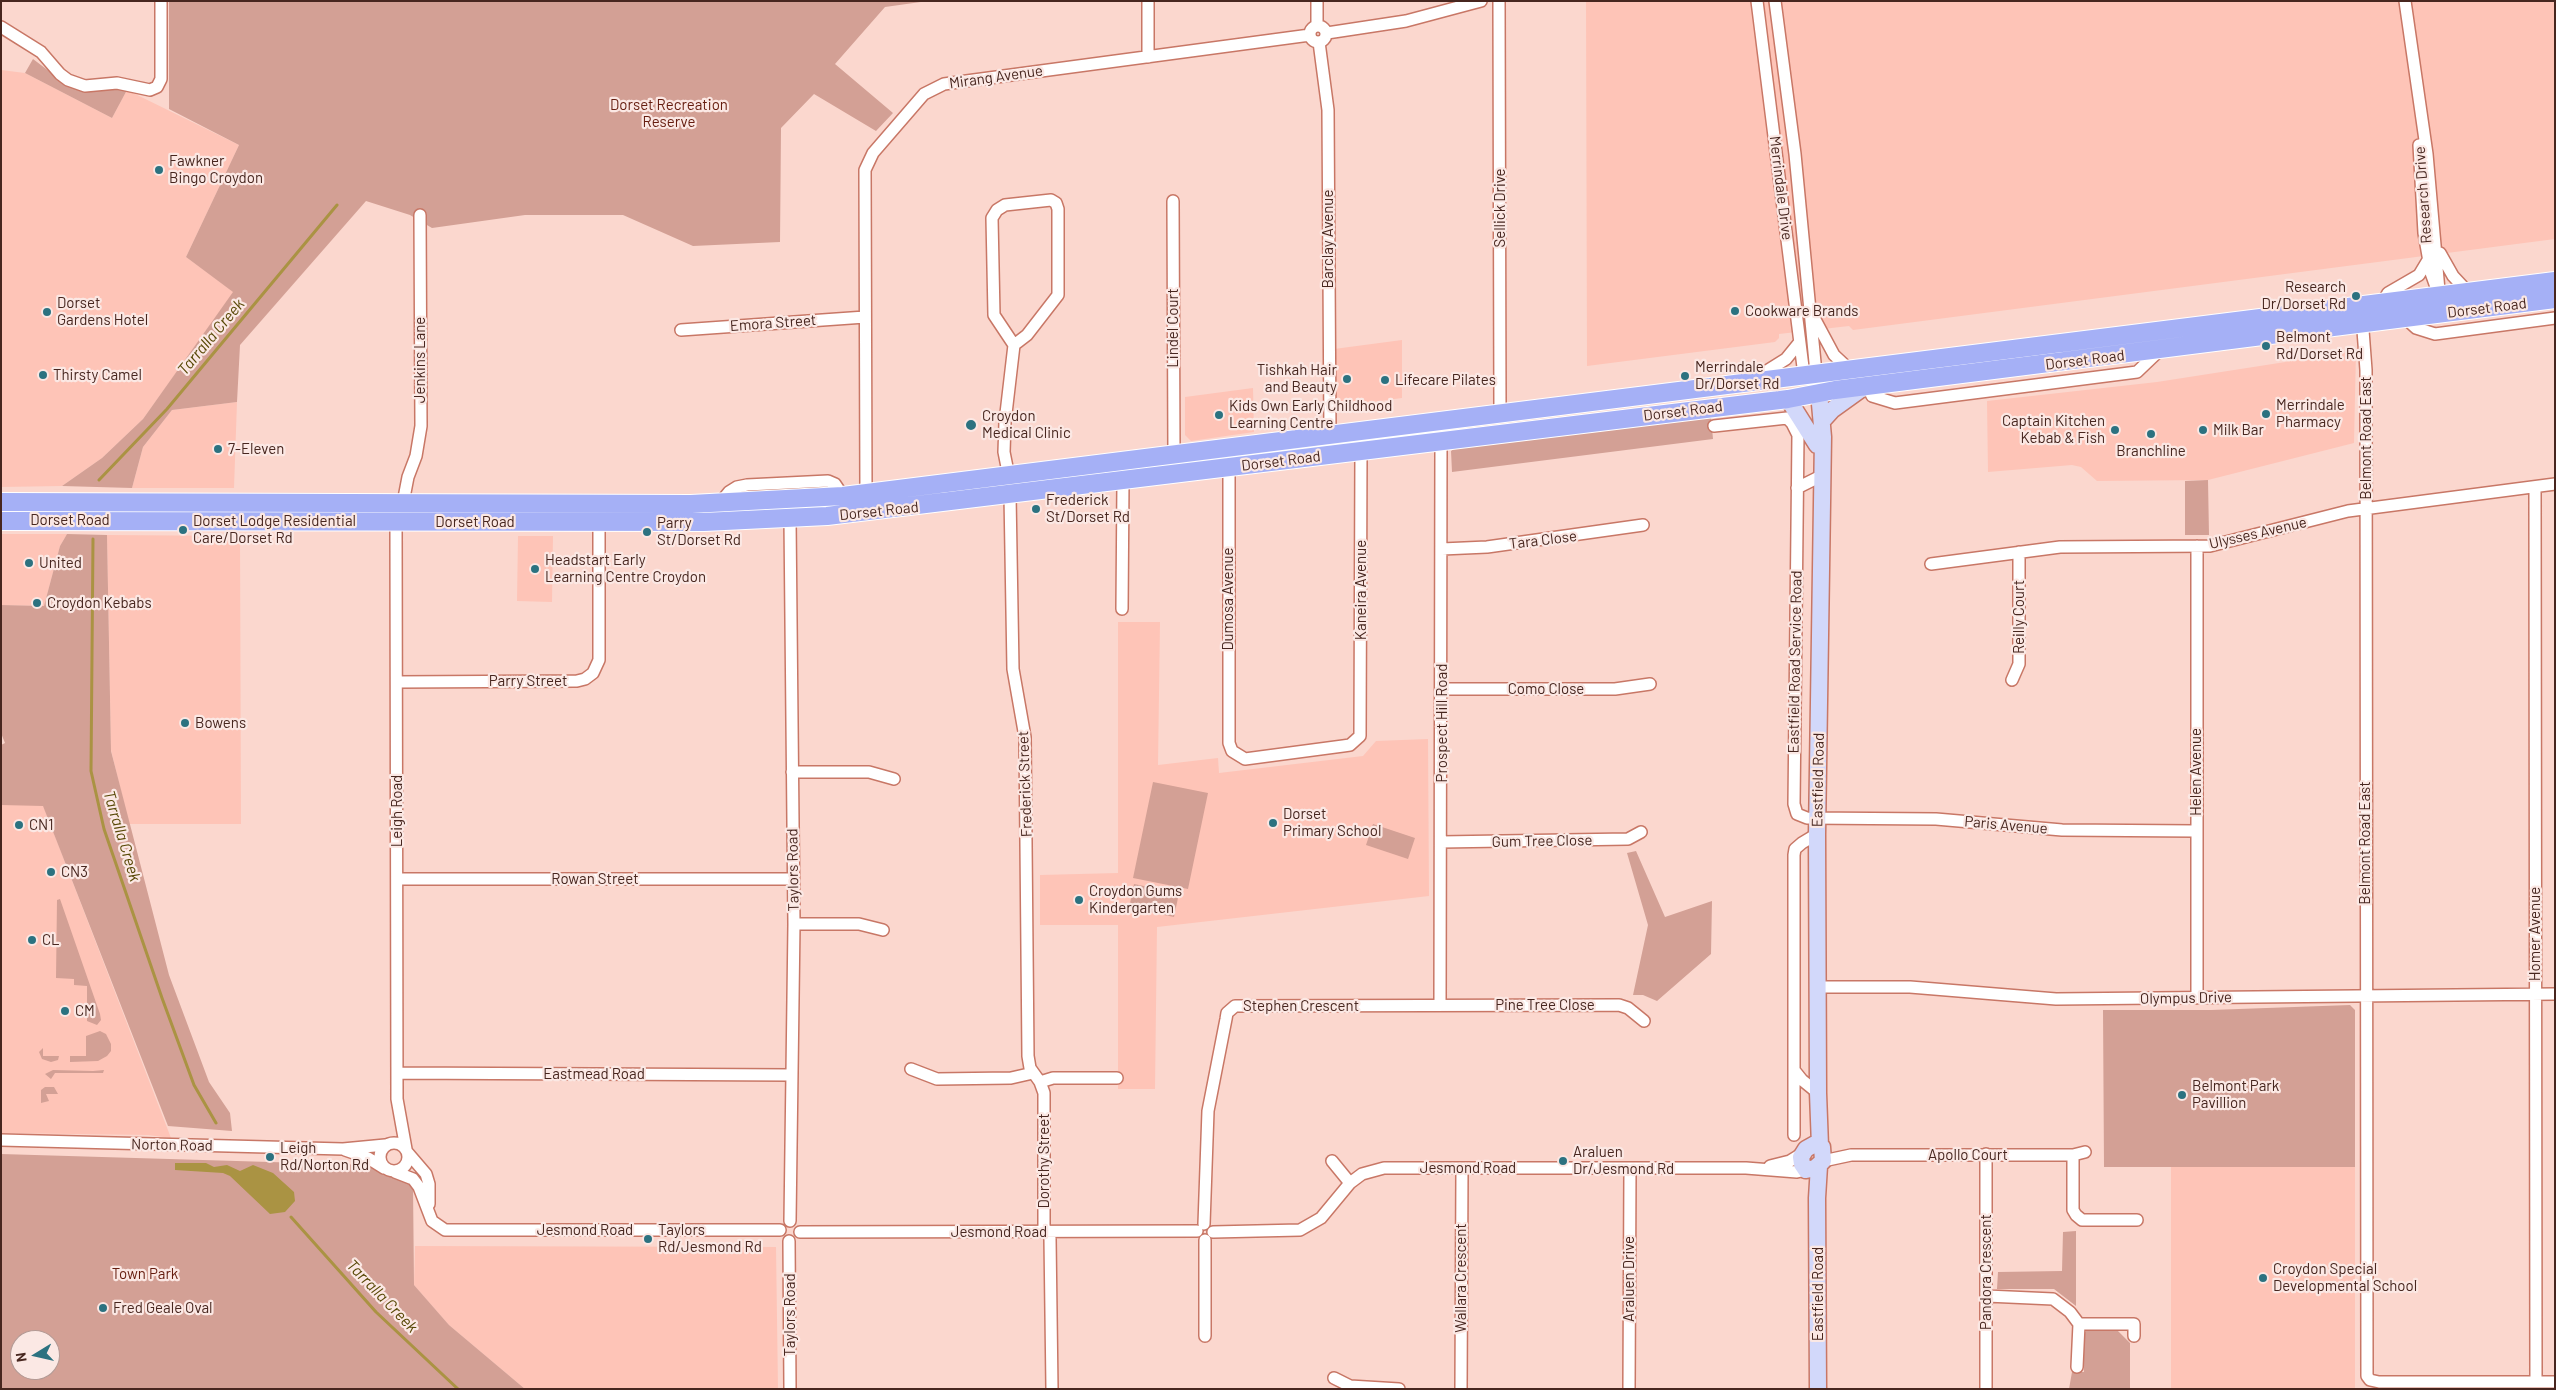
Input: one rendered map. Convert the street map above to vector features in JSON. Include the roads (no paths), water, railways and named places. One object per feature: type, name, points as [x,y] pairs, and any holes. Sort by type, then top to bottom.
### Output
[{"type":"main road","name":"Dorset Road","points":[[1,502],[720,503],[843,496],[1009,477],[2555,281]]},
{"type":"main road","name":"Dorset Road","points":[[1,520],[704,522],[790,519],[890,510],[1123,481],[2159,351],[2555,299]]},
{"type":"main road","points":[[2180,328],[2182,347]]},
{"type":"main road","name":"Eastfield Road","points":[[1810,374],[1822,420],[1817,827],[1818,1095],[1813,1158],[1817,1198],[1818,1389]]},
{"type":"main road","points":[[1822,420],[1832,410],[1866,387]]},
{"type":"main road","name":"Eastfield Road","points":[[1814,394],[1817,445],[1821,470]]},
{"type":"main road","points":[[1788,398],[1817,445]]},
{"type":"main road","points":[[1500,415],[1502,433]]},
{"type":"main road","points":[[1227,449],[1229,467]]},
{"type":"main road","points":[[1009,477],[1010,495]]},
{"type":"main road","points":[[789,500],[790,519]]},
{"type":"main road","points":[[24,520],[25,502]]},
{"type":"main road","points":[[218,503],[218,521]]},
{"type":"main road","points":[[396,522],[403,503]]},
{"type":"street","points":[[1,27],[41,52],[60,74],[68,80],[85,86],[116,82],[126,83],[143,90],[150,90],[157,87],[161,79],[161,1]]},
{"type":"street","points":[[1148,1],[1148,56]]},
{"type":"street","points":[[1317,1],[1322,29]]},
{"type":"street","points":[[1315,39],[1311,30],[1406,21],[1481,1]]},
{"type":"street","name":"Sellick Drive","points":[[1499,1],[1500,415]]},
{"type":"street","name":"Merrindale Drive","points":[[1757,1],[1799,343],[1810,374]]},
{"type":"street","name":"Merrindale Drive","points":[[1775,1],[1795,154],[1808,306],[1810,374]]},
{"type":"street","name":"Research Drive","points":[[2404,1],[2427,154],[2436,239],[2441,314]]},
{"type":"street","name":"Mirang Avenue","points":[[866,494],[865,177],[867,164],[924,94],[944,84],[1148,56],[1315,39]]},
{"type":"street","name":"Barclay Avenue","points":[[1315,39],[1328,110],[1330,436]]},
{"type":"street","points":[[1762,43],[1781,41]]},
{"type":"street","name":"Research Drive","points":[[2417,93],[2422,206],[2428,260],[2440,296]]},
{"type":"street","points":[[1777,157],[1795,154]]},
{"type":"street","points":[[1009,477],[1004,452],[1005,422],[1014,345],[994,315],[992,218],[997,210],[1005,206],[1051,200],[1056,202],[1058,209],[1058,295],[1027,335],[1014,345]]},
{"type":"street","name":"Lindel Court","points":[[1172,201],[1174,456]]},
{"type":"street","name":"Jenkins Lane","points":[[403,503],[408,476],[416,456],[421,426],[420,215]]},
{"type":"street","points":[[2436,239],[2446,266],[2468,292]]},
{"type":"street","points":[[2383,302],[2388,293],[2419,275],[2428,260]]},
{"type":"street","points":[[1808,306],[1834,355],[1850,369]]},
{"type":"street","name":"Belmont Road East","points":[[2361,306],[2366,370],[2366,1376],[2370,1380],[2379,1382],[2536,1382]]},
{"type":"street","name":"Emora Street","points":[[681,330],[865,317]]},
{"type":"street","points":[[2405,318],[2416,328],[2434,334],[2555,318]]},
{"type":"street","points":[[1749,382],[1786,359],[1799,343]]},
{"type":"street","name":"Eastfield Road Service Road","points":[[1714,426],[1787,418],[1798,434],[1794,804],[1800,816],[1817,827]]},
{"type":"street","name":"Prospect Hill Road","points":[[1440,1005],[1441,441]]},
{"type":"street","name":"Kaneira Avenue","points":[[1361,450],[1361,730]]},
{"type":"street","name":"Dumosa Avenue","points":[[1229,467],[1228,731],[1232,752],[1245,758],[1350,745],[1355,741],[1361,730]]},
{"type":"street","points":[[1797,488],[1821,470]]},
{"type":"street","points":[[720,503],[736,487],[765,484],[828,481],[835,484],[843,496]]},
{"type":"street","points":[[1122,609],[1123,481]]},
{"type":"street","name":"Ulysses Avenue","points":[[1930,564],[2078,546],[2210,546],[2366,508],[2555,484]]},
{"type":"street","name":"Homer Avenue","points":[[2535,487],[2536,1382]]},
{"type":"street","name":"Frederick Street","points":[[1010,495],[1013,669],[1025,737],[1028,1056],[1030,1068],[1037,1078]]},
{"type":"street","name":"Taylors Road","points":[[790,519],[792,879],[794,924],[790,1074],[790,1221]]},
{"type":"street","name":"Leigh Road","points":[[386,1145],[393,1128],[397,1099],[396,522]]},
{"type":"street","name":"Parry Street","points":[[397,682],[577,681],[593,674],[599,660],[599,522]]},
{"type":"street","name":"Tara Close","points":[[1442,549],[1487,547],[1643,525]]},
{"type":"street","name":"Helen Avenue","points":[[2197,546],[2195,830],[2197,998]]},
{"type":"street","name":"Reilly Court","points":[[2012,680],[2019,664],[2019,552]]},
{"type":"street","name":"Como Close","points":[[1442,689],[1615,689],[1650,684]]},
{"type":"street","points":[[792,772],[869,772],[894,779]]},
{"type":"street","name":"Paris Avenue","points":[[1817,827],[1936,819],[2062,830],[2195,830]]},
{"type":"street","points":[[1794,1135],[1794,855],[1795,849],[1817,827]]},
{"type":"street","name":"Gum Tree Close","points":[[1441,842],[1628,839],[1642,832]]},
{"type":"street","name":"Rowan Street","points":[[397,879],[792,879]]},
{"type":"street","points":[[794,924],[859,924],[883,930]]},
{"type":"street","name":"Olympus Drive","points":[[1817,987],[1910,987],[2056,998],[2197,998],[2365,994],[2555,994]]},
{"type":"street","name":"Stephen Crescent","points":[[1200,1227],[1208,1111],[1227,1013],[1231,1009],[1239,1005],[1440,1005]]},
{"type":"street","name":"Pine Tree Close","points":[[1440,1005],[1619,1005],[1628,1008],[1644,1021]]},
{"type":"street","points":[[911,1069],[937,1079],[1117,1078]]},
{"type":"street","points":[[1794,1070],[1818,1095]]},
{"type":"street","name":"Eastmead Road","points":[[397,1073],[790,1074]]},
{"type":"street","name":"Dorothy Street","points":[[1037,1078],[1044,1093],[1044,1227],[1050,1238],[1052,1389]]},
{"type":"street","name":"Leigh Road","points":[[397,1099],[407,1151]]},
{"type":"street","name":"Norton Road","points":[[1,1140],[343,1149],[386,1145]]},
{"type":"street","points":[[407,1151],[406,1165],[389,1170],[380,1154],[386,1145],[399,1144],[407,1151],[426,1174],[429,1184],[429,1212]]},
{"type":"street","name":"Norton Road","points":[[343,1149],[368,1158],[389,1170]]},
{"type":"street","name":"Apollo Court","points":[[1813,1158],[1986,1154],[2073,1155],[2085,1152]]},
{"type":"street","name":"Pandora Crescent","points":[[1986,1154],[1986,1389]]},
{"type":"street","points":[[2073,1155],[2073,1210],[2076,1215],[2082,1220],[2137,1220]]},
{"type":"street","name":"Jesmond Road","points":[[1209,1236],[1300,1230],[1321,1218],[1350,1183],[1362,1174],[1384,1168],[1746,1168],[1797,1172],[1813,1158]]},
{"type":"street","name":"Jesmond Road","points":[[1746,1168],[1779,1165],[1813,1158]]},
{"type":"street","points":[[1332,1161],[1350,1183]]},
{"type":"street","name":"Wallara Crescent","points":[[1461,1389],[1462,1168]]},
{"type":"street","name":"Araluen Drive","points":[[1629,1389],[1630,1168]]},
{"type":"street","name":"Jesmond Road","points":[[389,1170],[412,1179],[419,1187],[432,1221],[439,1228],[454,1230],[780,1230]]},
{"type":"street","points":[[790,1221],[798,1225],[800,1232],[795,1240],[789,1241],[782,1236],[780,1230],[782,1225],[790,1221]]},
{"type":"street","points":[[1200,1227],[1210,1226],[1205,1336]]},
{"type":"street","name":"Jesmond Road","points":[[800,1232],[1047,1232],[1200,1227]]},
{"type":"street","name":"Taylors Road","points":[[789,1241],[790,1389]]},
{"type":"street","points":[[1987,1296],[2053,1299],[2070,1312],[2079,1324],[2076,1368]]},
{"type":"street","points":[[2079,1324],[2134,1324],[2134,1336]]},
{"type":"street","points":[[1334,1378],[1350,1386],[1399,1389]]},
{"type":"street","points":[[2536,1382],[2555,1382]]},
{"type":"waterway","name":"Tarralla Creek","points":[[99,480],[167,409],[337,205]]},
{"type":"waterway","name":"Tarralla Creek","points":[[93,539],[91,771],[104,829],[162,998],[194,1085],[216,1123]]},
{"type":"waterway","name":"Tarralla Creek","points":[[291,1217],[376,1312],[458,1389]]},
{"type":"place","name":"Fawkner Bingo Croydon","points":[[159,170]]},
{"type":"place","name":"Research Dr/Dorset Rd","points":[[2356,296]]},
{"type":"place","name":"Cookware Brands","points":[[1735,311]]},
{"type":"place","name":"Dorset Gardens Hotel","points":[[47,312]]},
{"type":"place","name":"Belmont Rd/Dorset Rd","points":[[2266,346]]},
{"type":"place","name":"Thirsty Camel","points":[[43,375]]},
{"type":"place","name":"Merrindale Dr/Dorset Rd","points":[[1685,376]]},
{"type":"place","name":"Tishkah Hair and Beauty","points":[[1347,379]]},
{"type":"place","name":"Lifecare Pilates","points":[[1385,380]]},
{"type":"place","name":"Merrindale Pharmacy","points":[[2266,414]]},
{"type":"place","name":"Kids Own Early Childhood Learning Centre","points":[[1219,415]]},
{"type":"place","name":"Croydon Medical Clinic","points":[[971,425]]},
{"type":"place","name":"Captain Kitchen Kebab & Fish","points":[[2115,430]]},
{"type":"place","name":"Milk Bar","points":[[2203,430]]},
{"type":"place","name":"Branchline","points":[[2151,434]]},
{"type":"place","name":"7-Eleven","points":[[218,449]]},
{"type":"place","name":"Frederick St/Dorset Rd","points":[[1036,509]]},
{"type":"place","name":"Dorset Lodge Residential Care/Dorset Rd","points":[[183,530]]},
{"type":"place","name":"Parry St/Dorset Rd","points":[[647,532]]},
{"type":"place","name":"United","points":[[29,563]]},
{"type":"place","name":"Headstart Early Learning Centre Croydon","points":[[535,569]]},
{"type":"place","name":"Croydon Kebabs","points":[[37,603]]},
{"type":"place","name":"Bowens","points":[[185,723]]},
{"type":"place","name":"Dorset Primary School","points":[[1273,823]]},
{"type":"place","name":"CN1","points":[[19,825]]},
{"type":"place","name":"CN3","points":[[51,872]]},
{"type":"place","name":"Croydon Gums Kindergarten","points":[[1079,900]]},
{"type":"place","name":"CL","points":[[32,940]]},
{"type":"place","name":"CM","points":[[65,1011]]},
{"type":"place","name":"Belmont Park Pavillion","points":[[2182,1095]]},
{"type":"place","name":"Leigh Rd/Norton Rd","points":[[270,1157]]},
{"type":"place","name":"Araluen Dr/Jesmond Rd","points":[[1563,1161]]},
{"type":"place","name":"Taylors Rd/Jesmond Rd","points":[[648,1239]]},
{"type":"place","name":"Croydon Special Developmental School","points":[[2263,1278]]},
{"type":"place","name":"Fred Geale Oval","points":[[103,1308]]},
{"type":"park label","name":"Dorset Recreation Reserve","points":[[669,114]]},
{"type":"park label","name":"Town Park","points":[[145,1274]]}]
